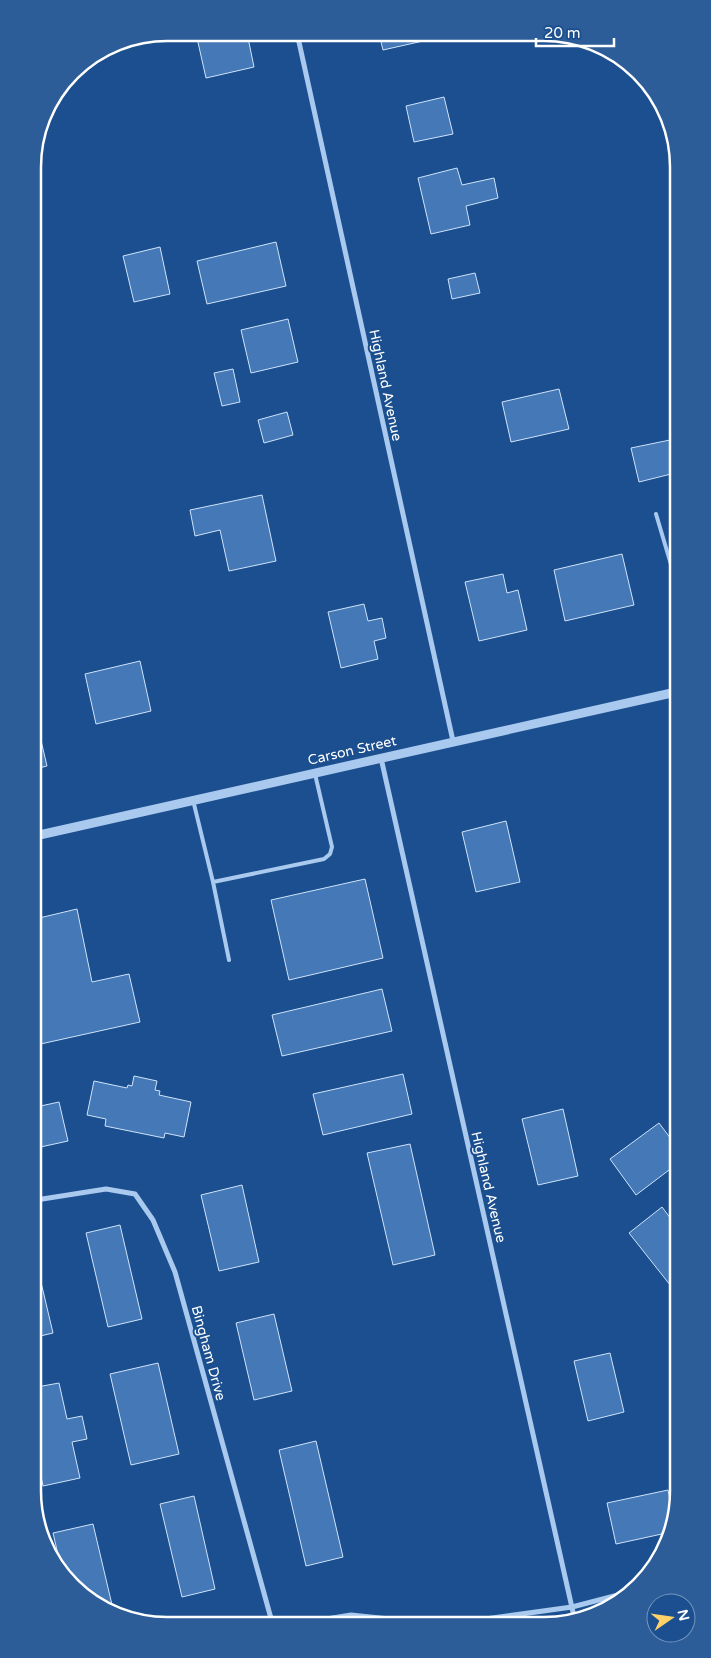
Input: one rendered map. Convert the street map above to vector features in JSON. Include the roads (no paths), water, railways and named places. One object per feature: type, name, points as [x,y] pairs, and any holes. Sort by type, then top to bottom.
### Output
[{"type":"street","name":"Highland Avenue","points":[[299,42],[453,742]]},
{"type":"street","name":"Carson Street","points":[[41,835],[670,693]]},
{"type":"street","name":"Highland Avenue","points":[[381,758],[573,1613]]},
{"type":"street","name":"Bingham Drive","points":[[41,1199],[106,1188],[135,1194],[153,1220],[175,1272],[271,1617]]},
{"type":"street","points":[[500,1617],[572,1607],[612,1596]]},
{"type":"street","points":[[339,1617],[351,1615],[370,1617]]},
{"type":"lane","points":[[656,514],[670,560]]},
{"type":"lane","points":[[213,882],[327,858],[332,847],[315,773]]},
{"type":"lane","points":[[193,800],[213,882],[229,960]]}]
